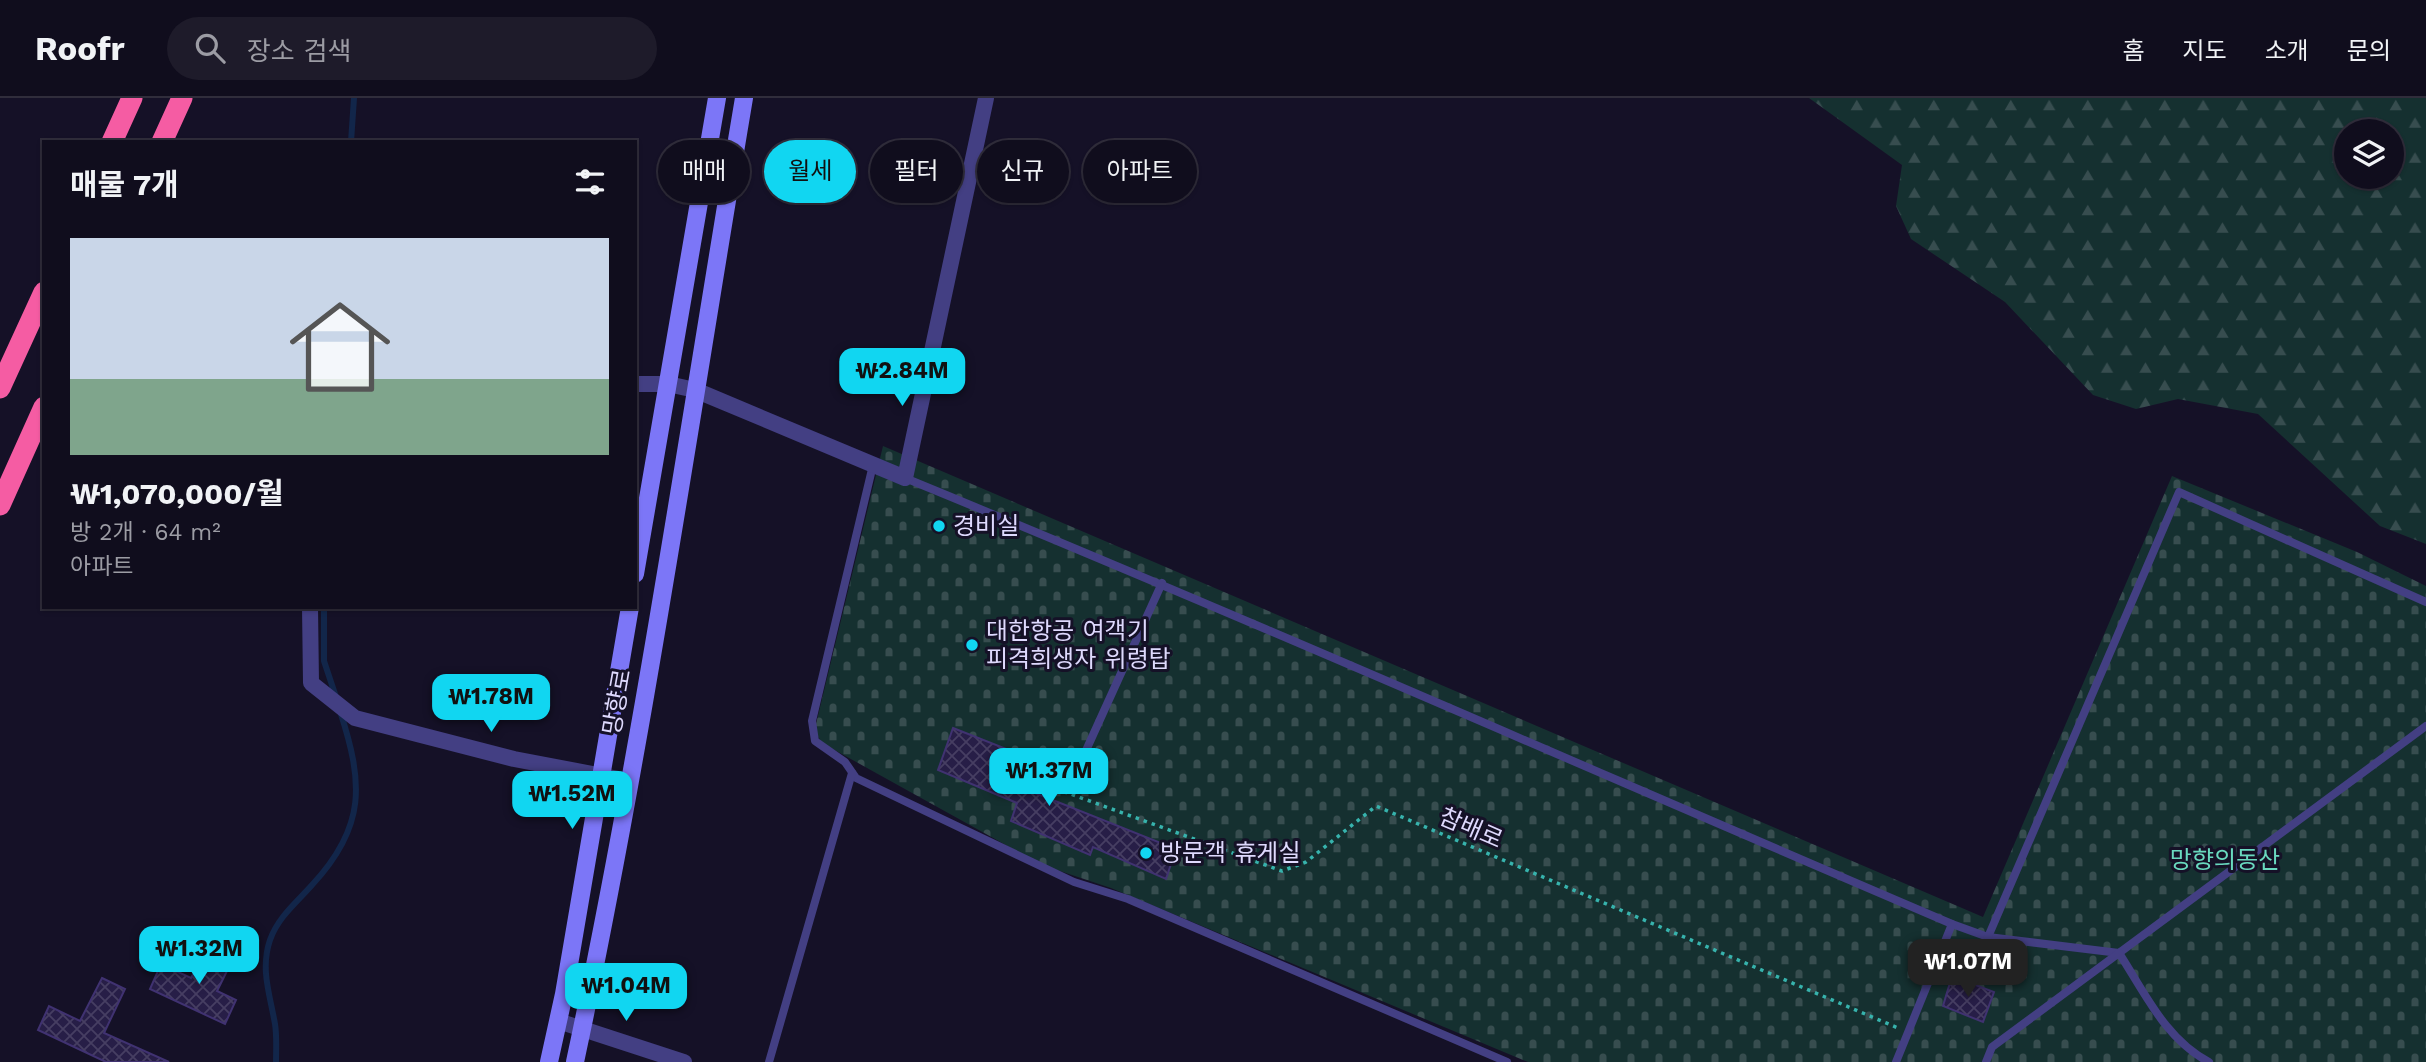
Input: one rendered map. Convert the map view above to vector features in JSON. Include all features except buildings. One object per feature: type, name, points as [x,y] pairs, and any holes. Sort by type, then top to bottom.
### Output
[{"type":"highway","points":[[113,140],[132,98]]},
{"type":"highway","points":[[163,140],[182,98]]},
{"type":"highway","points":[[0,388],[42,296]]},
{"type":"highway","points":[[0,505],[42,411]]},
{"type":"main road","points":[[637,562],[717,98]]},
{"type":"main road","name":"망향로","points":[[575,1062],[629,781],[744,98]]},
{"type":"main road","name":"망향로","points":[[549,1062],[629,609]]},
{"type":"street","points":[[637,384],[668,384],[695,390],[905,478],[986,98]]},
{"type":"street","points":[[310,609],[311,682],[355,718],[514,759],[629,781]]},
{"type":"street","points":[[558,1021],[684,1062]]},
{"type":"lane","points":[[873,465],[812,721],[814,741],[845,762],[856,778],[1074,882],[1128,899],[1507,1062]]},
{"type":"lane","points":[[905,478],[1162,583],[1304,648],[1952,925],[1988,937],[2119,953]]},
{"type":"lane","points":[[1988,937],[2179,492],[2426,601]]},
{"type":"lane","points":[[1083,757],[1162,583]]},
{"type":"lane","points":[[1986,1062],[1992,1047],[2426,726]]},
{"type":"lane","points":[[769,1062],[852,773]]},
{"type":"lane","points":[[1896,1062],[1952,925]]},
{"type":"lane","points":[[2119,953],[2170,1033],[2187,1051],[2209,1062]]},
{"type":"path","name":"참배로","points":[[1083,757],[1065,792],[1282,871],[1306,862],[1376,806],[1908,1032]]},
{"type":"green space","points":[[1809,98],[2426,98],[2426,544],[2380,526],[2258,414],[2178,399],[2136,409],[2093,395],[2005,302],[1911,239],[1896,206],[1902,165]]},
{"type":"green space","name":"망향의동산","points":[[883,446],[1983,917],[2172,476],[2357,552],[2426,586],[2426,1062],[1528,1062],[1111,888],[1042,865],[822,743],[816,733],[816,724]]},
{"type":"waterway","points":[[351,140],[354,98]]},
{"type":"waterway","points":[[324,609],[324,661],[336,697]]},
{"type":"waterway","points":[[276,1062],[276,1029],[266,972],[270,940],[283,917],[330,863],[343,843],[355,802],[353,760],[340,711]]},
{"type":"place","name":"경비실","points":[[939,526]]},
{"type":"place","name":"대한항공 여객기 피격희생자 위령탑","points":[[972,645]]},
{"type":"place","name":"방문객 휴게실","points":[[1146,853]]}]
